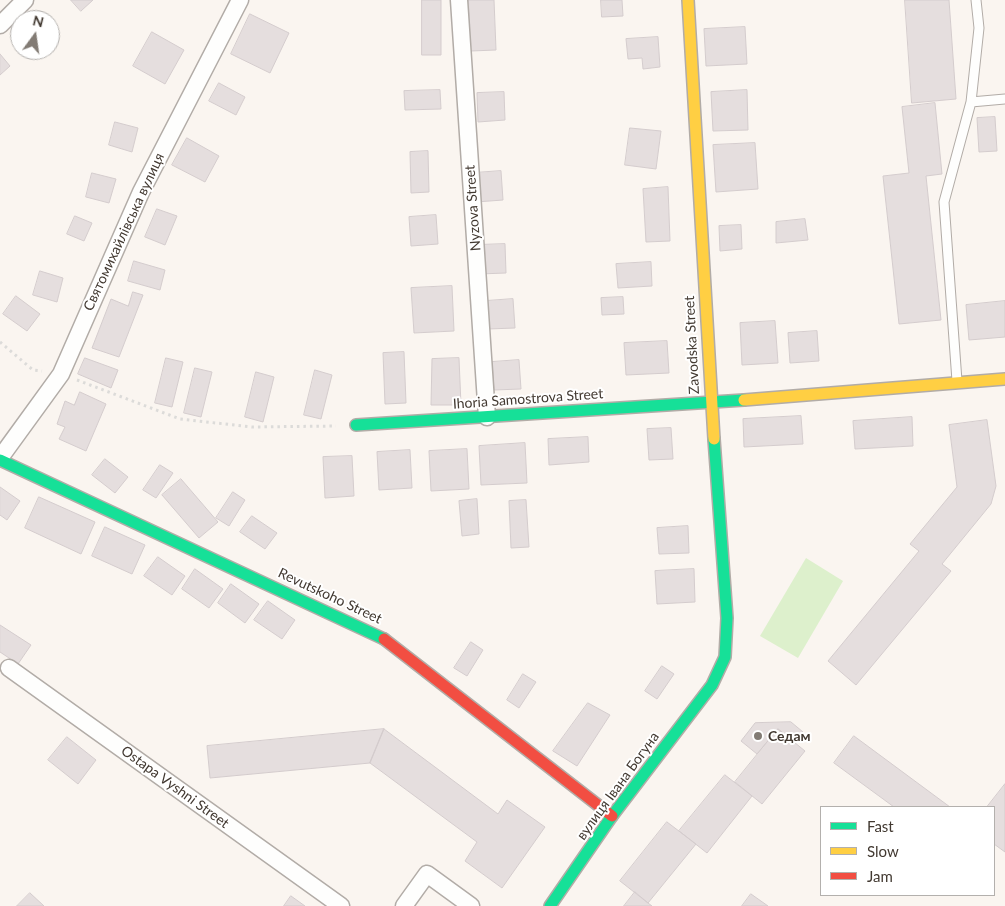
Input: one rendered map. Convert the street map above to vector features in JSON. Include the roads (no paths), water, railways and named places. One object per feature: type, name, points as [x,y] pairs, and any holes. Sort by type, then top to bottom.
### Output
[{"type":"street","points":[[0,24],[25,0]]},
{"type":"street","name":"Святомихайлівська вулиця","points":[[0,459],[61,374],[141,192],[240,0]]},
{"type":"street","name":"Nyzova Street","points":[[459,0],[487,417]]},
{"type":"street","name":"Zavodska Street","points":[[688,0],[711,403],[727,618],[724,657],[712,685]]},
{"type":"street","name":"Ihoria Samostrova Street","points":[[356,425],[711,403],[1005,379]]},
{"type":"street","name":"Revutskoho Street","points":[[0,459],[379,635],[612,816]]},
{"type":"street","name":"Ostapa Vyshni Street","points":[[9,668],[341,906]]},
{"type":"street","name":"вулиця Івана Богуна","points":[[550,906],[612,816],[712,685]]},
{"type":"street","points":[[404,906],[427,874],[471,906]]},
{"type":"lane","points":[[957,384],[944,202],[971,102],[980,28],[976,0]]},
{"type":"lane","points":[[971,102],[1005,99]]},
{"type":"place","name":"Седам","points":[[758,736]]}]
